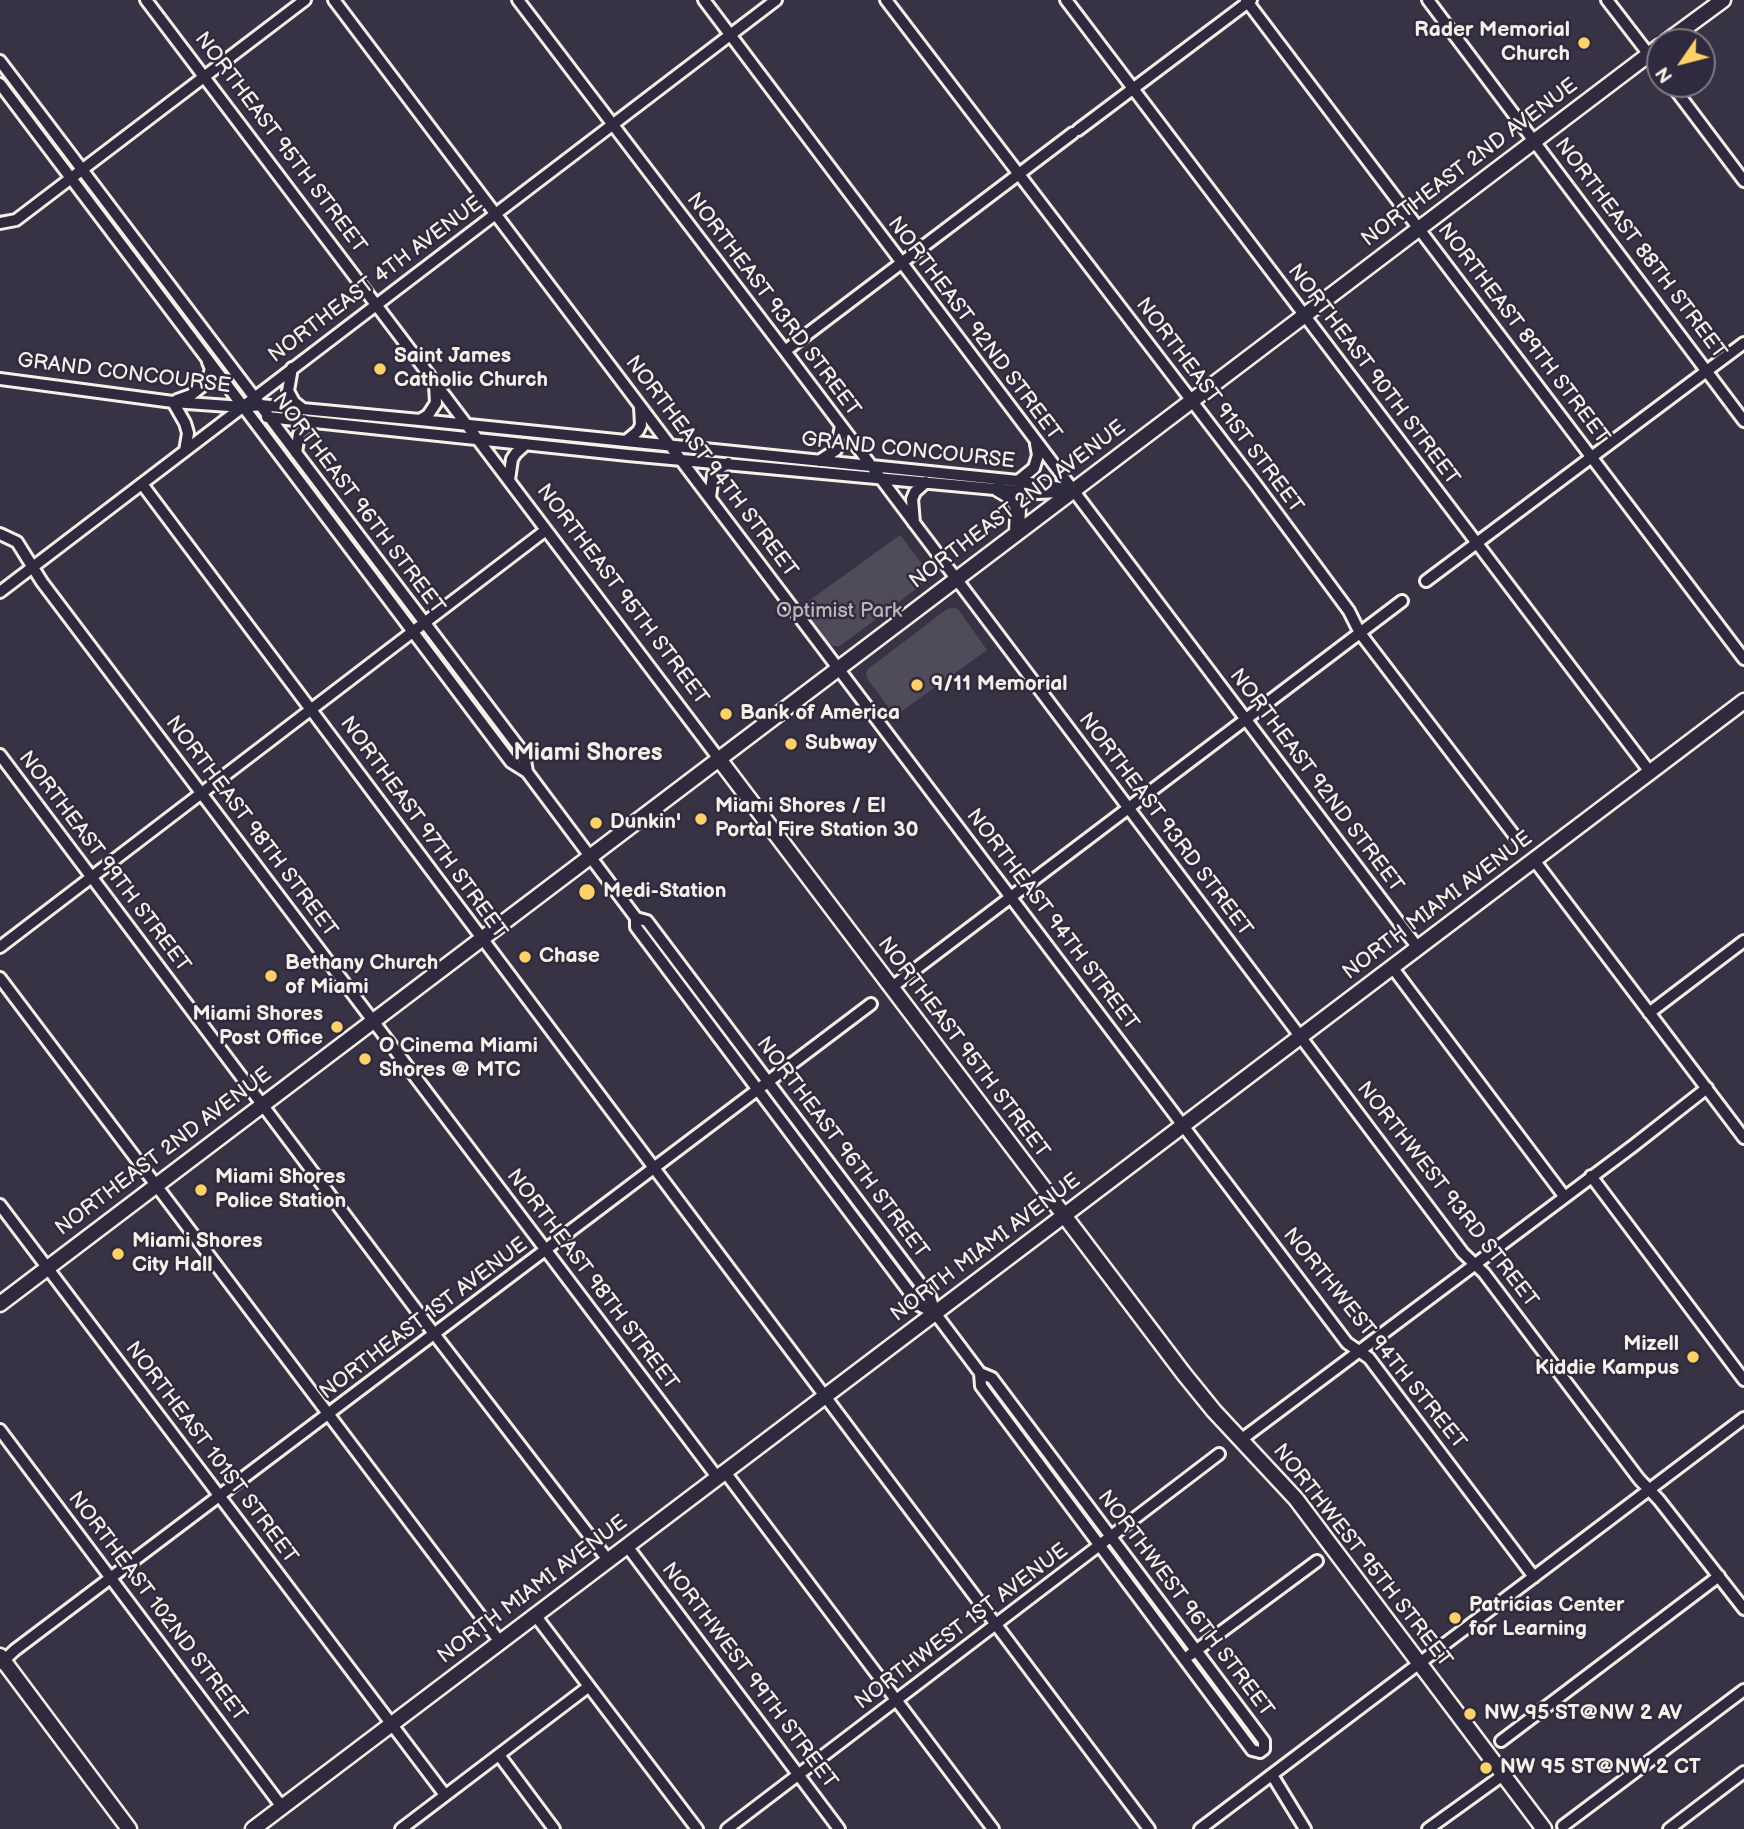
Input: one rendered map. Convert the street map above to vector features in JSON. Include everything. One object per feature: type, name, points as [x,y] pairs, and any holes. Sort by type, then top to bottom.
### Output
[{"type":"main road","points":[[1685,28],[1723,0]]},
{"type":"main road","name":"NORTHEAST 2ND AVENUE","points":[[0,1304],[1646,56]]},
{"type":"main road","points":[[998,489],[1013,498],[1018,508],[1017,532]]},
{"type":"main road","name":"NORTH MIAMI AVENUE","points":[[253,1829],[1744,701]]},
{"type":"main road","name":"NORTHEAST 95TH STREET","points":[[719,759],[1064,1216]]},
{"type":"main road","name":"NORTHWEST 95TH STREET","points":[[1064,1216],[1194,1387],[1296,1499],[1544,1829]]},
{"type":"main road","points":[[1,1661],[130,1829]]},
{"type":"street","name":"NORTHEAST 95TH STREET","points":[[146,0],[719,759]]},
{"type":"street","points":[[0,223],[16,220],[305,0]]},
{"type":"street","name":"NORTHEAST 94TH STREET","points":[[334,0],[1183,1125]]},
{"type":"street","name":"NORTHEAST 93RD STREET","points":[[518,0],[1300,1036]]},
{"type":"street","name":"NORTHEAST 92ND STREET","points":[[704,0],[1418,948]]},
{"type":"street","name":"NORTHEAST 4TH AVENUE","points":[[0,592],[243,407],[257,402],[292,368],[776,0]]},
{"type":"street","name":"NORTHEAST 91ST STREET","points":[[886,0],[1191,400],[1349,611],[1360,633],[1517,839]]},
{"type":"street","name":"NORTHEAST 90TH STREET","points":[[1066,0],[1650,772]]},
{"type":"street","name":"NORTHEAST 88TH STREET","points":[[1429,0],[1744,421]]},
{"type":"street","points":[[1607,0],[1646,41]]},
{"type":"street","points":[[785,351],[1248,1]]},
{"type":"street","name":"NORTHEAST 89TH STREET","points":[[1248,1],[1744,659]]},
{"type":"street","name":"NORTHEAST 96TH STREET","points":[[0,61],[524,754],[527,772]]},
{"type":"street","name":"NORTHEAST 96TH STREET","points":[[0,84],[511,762],[527,772],[636,918],[636,927],[919,1305],[935,1313]]},
{"type":"street","points":[[1682,98],[1744,181]]},
{"type":"street","points":[[1426,581],[1744,343]]},
{"type":"street","points":[[185,451],[188,433],[173,402],[191,395],[207,382],[211,369],[207,359]]},
{"type":"street","points":[[292,368],[288,391],[294,402],[303,410]]},
{"type":"street","name":"GRAND CONCOURSE","points":[[0,379],[173,402],[243,407],[269,418],[998,489],[1045,493],[1072,490]]},
{"type":"street","points":[[420,420],[436,403],[435,382]]},
{"type":"street","name":"GRAND CONCOURSE","points":[[257,402],[303,410],[1018,481],[1072,490]]},
{"type":"street","points":[[626,441],[641,425],[640,404]]},
{"type":"street","points":[[296,453],[299,434],[314,422]]},
{"type":"street","points":[[819,461],[835,450],[841,426]]},
{"type":"street","points":[[1018,481],[1029,474],[1037,462],[1035,441]]},
{"type":"street","points":[[509,480],[512,458],[526,444]]},
{"type":"street","points":[[710,497],[713,475],[728,463]]},
{"type":"street","points":[[915,525],[911,510],[912,499],[915,492],[926,482]]},
{"type":"street","name":"NORTHEAST 97TH STREET","points":[[142,484],[1149,1829]]},
{"type":"street","points":[[0,947],[546,530]]},
{"type":"street","name":"NORTHEAST 98TH STREET","points":[[0,534],[17,542],[32,568],[545,1251],[993,1829]]},
{"type":"street","points":[[892,988],[1402,601]]},
{"type":"street","name":"NORTHEAST 99TH STREET","points":[[0,755],[435,1335],[608,1560]]},
{"type":"street","points":[[1534,860],[1744,1138]]},
{"type":"street","name":"NORTHEAST 96TH STREET","points":[[636,918],[647,921],[930,1297],[935,1313]]},
{"type":"street","points":[[1650,1013],[1744,941]]},
{"type":"street","points":[[1392,967],[1564,1196]]},
{"type":"street","points":[[0,978],[500,1642]]},
{"type":"street","name":"NORTHEAST 1ST AVENUE","points":[[1,1661],[871,1004]]},
{"type":"street","name":"NORTHWEST 93RD STREET","points":[[1300,1036],[1462,1253],[1484,1273],[1649,1490],[1744,1609]]},
{"type":"street","points":[[1242,1439],[1706,1088]]},
{"type":"street","name":"NORTHWEST 94TH STREET","points":[[1183,1125],[1347,1343],[1369,1358],[1534,1577]]},
{"type":"street","points":[[1591,1176],[1744,1380]]},
{"type":"street","name":"NORTHEAST 101ST STREET","points":[[0,1205],[445,1796]]},
{"type":"street","name":"NORTHWEST 96TH STREET","points":[[935,1313],[980,1373],[992,1378],[1264,1741],[1264,1749],[1256,1752],[1252,1750],[981,1386],[980,1373]]},
{"type":"street","points":[[1200,1829],[1744,1418]]},
{"type":"street","name":"NORTHEAST 102ND STREET","points":[[0,1430],[282,1807]]},
{"type":"street","name":"NORTHWEST 1ST AVENUE","points":[[727,1829],[1219,1454]]},
{"type":"street","name":"NORTHWEST 99TH STREET","points":[[627,1546],[839,1829]]},
{"type":"street","points":[[1185,1658],[1317,1561]]},
{"type":"street","points":[[1501,1741],[1720,1576]]},
{"type":"street","points":[[535,1615],[697,1829]]},
{"type":"street","points":[[408,1827],[588,1687]]},
{"type":"street","points":[[1563,1826],[1744,1690]]},
{"type":"street","points":[[499,1755],[554,1829]]},
{"type":"street","points":[[1669,1829],[1744,1772]]},
{"type":"street","points":[[1272,1775],[1305,1829]]},
{"type":"street","points":[[1428,1829],[1503,1775]]},
{"type":"green space","name":"Optimist Park","points":[[900,535],[932,577],[840,646],[827,644],[804,612],[803,605]]},
{"type":"green space","points":[[947,609],[958,609],[987,650],[895,716],[868,680],[868,669]]},
{"type":"place","name":"Rader Memorial Church","points":[[1584,43]]},
{"type":"place","name":"Saint James Catholic Church","points":[[380,369]]},
{"type":"place","name":"9/11 Memorial","points":[[917,685]]},
{"type":"place","name":"Bank of America","points":[[726,714]]},
{"type":"place","name":"Subway","points":[[791,744]]},
{"type":"place","name":"Miami Shores / El Portal Fire Station 30","points":[[701,819]]},
{"type":"place","name":"Dunkin'","points":[[596,823]]},
{"type":"place","name":"Medi-Station","points":[[587,892]]},
{"type":"place","name":"Chase","points":[[525,957]]},
{"type":"place","name":"Bethany Church of Miami","points":[[271,976]]},
{"type":"place","name":"Miami Shores Post Office","points":[[337,1027]]},
{"type":"place","name":"O Cinema Miami Shores @ MTC","points":[[365,1059]]},
{"type":"place","name":"Miami Shores Police Station","points":[[201,1190]]},
{"type":"place","name":"Miami Shores City Hall","points":[[118,1254]]},
{"type":"place","name":"Mizell Kiddie Kampus","points":[[1693,1357]]},
{"type":"place","name":"Patricias Center for Learning","points":[[1455,1618]]},
{"type":"place","name":"NW 95 ST@NW 2 AV","points":[[1470,1714]]},
{"type":"place","name":"NW 95 ST@NW 2 CT","points":[[1486,1768]]},
{"type":"district","name":"Miami Shores","points":[[588,754]]}]
